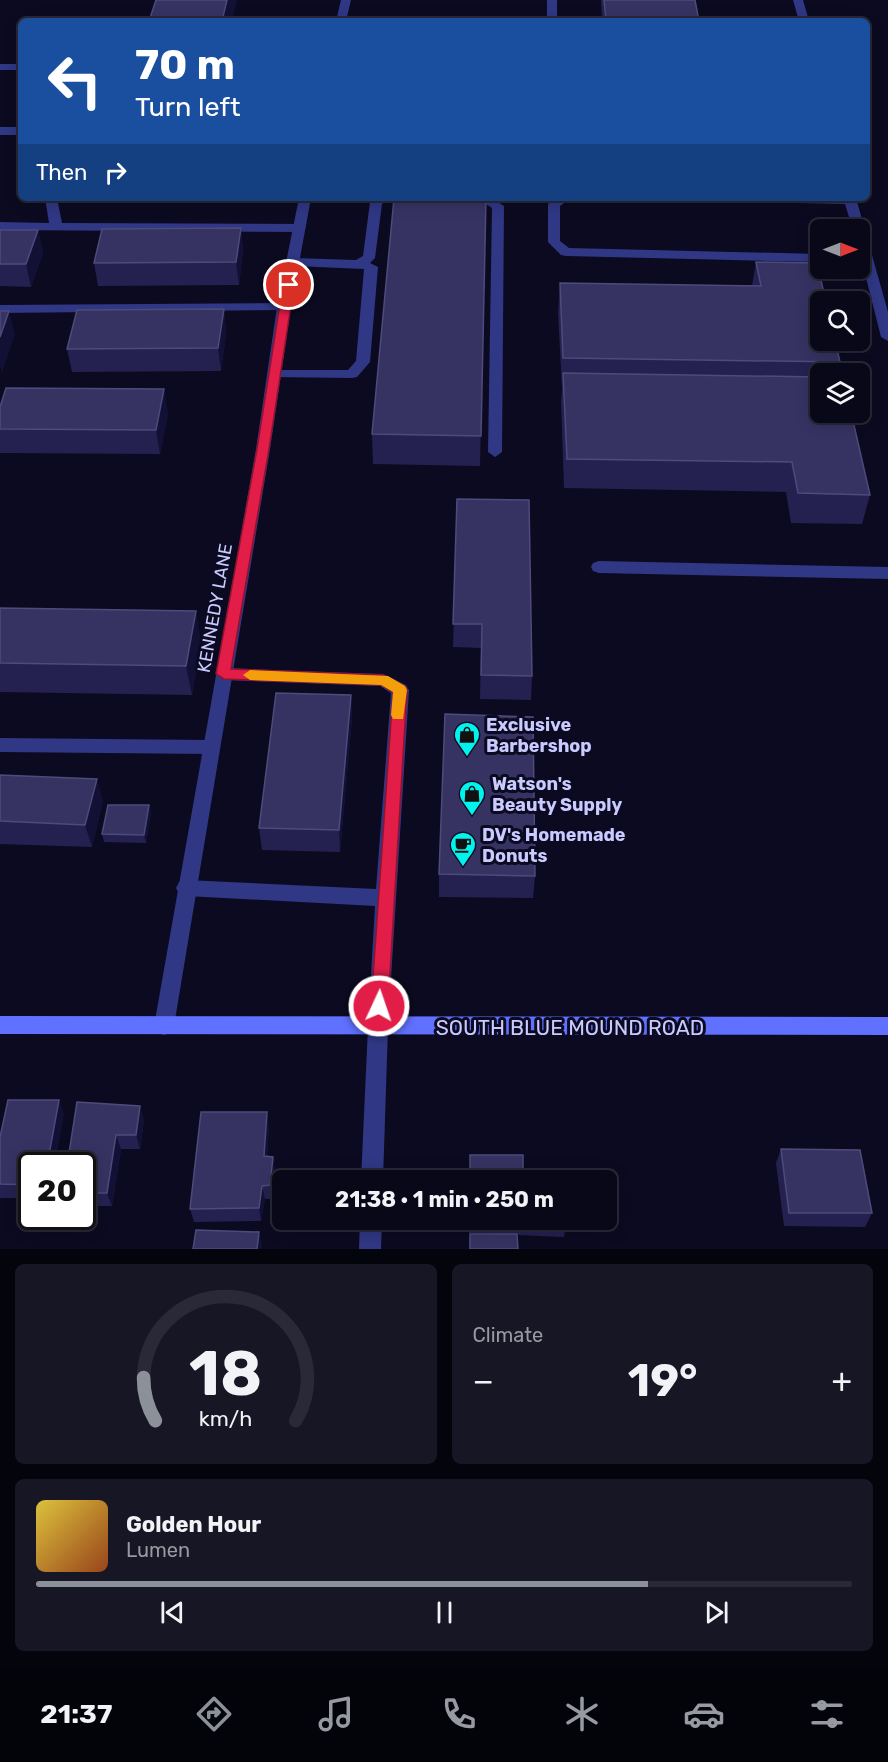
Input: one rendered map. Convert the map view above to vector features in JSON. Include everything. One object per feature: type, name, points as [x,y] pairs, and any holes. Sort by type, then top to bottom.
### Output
[{"type":"main road","name":"SOUTH BLUE MOUND ROAD","points":[[0,1026],[888,1026]]},
{"type":"street","points":[[342,18],[346,0]]},
{"type":"street","points":[[552,0],[552,18]]},
{"type":"street","points":[[798,0],[803,18]]},
{"type":"street","points":[[0,67],[18,67]]},
{"type":"street","points":[[0,131],[18,131]]},
{"type":"street","points":[[52,201],[56,227]]},
{"type":"street","name":"KENNEDY LANE","points":[[164,1026],[284,307],[304,201]]},
{"type":"street","points":[[358,264],[369,258],[376,202],[378,201]]},
{"type":"street","points":[[489,201],[498,206],[495,452]]},
{"type":"street","points":[[560,201],[554,204],[554,242],[566,252],[810,258]]},
{"type":"street","points":[[852,201],[856,219]]},
{"type":"street","points":[[0,226],[300,228]]},
{"type":"street","points":[[274,374],[352,374],[363,362],[371,267],[358,264],[294,262]]},
{"type":"street","points":[[869,279],[888,338]]},
{"type":"street","points":[[0,309],[284,307]]},
{"type":"street","points":[[599,567],[888,573]]},
{"type":"street","points":[[224,674],[383,680],[400,690],[385,898],[372,1170]]},
{"type":"street","points":[[0,745],[210,747]]},
{"type":"street","points":[[186,888],[385,898]]},
{"type":"street","points":[[370,1249],[371,1230]]},
{"type":"building","points":[[156,0],[227,0],[223,18],[150,18]]},
{"type":"building","points":[[604,0],[695,0],[698,18],[606,18]]},
{"type":"building","points":[[394,201],[486,201],[481,436],[372,434]]},
{"type":"building","points":[[241,228],[236,262],[94,263],[102,229]]},
{"type":"building","points":[[0,230],[38,230],[26,264],[0,264]]},
{"type":"building","points":[[756,262],[810,263],[810,279],[821,279],[823,291],[810,291],[810,351],[838,351],[840,362],[563,358],[560,283],[761,286]]},
{"type":"building","points":[[224,309],[218,348],[67,349],[77,310]]},
{"type":"building","points":[[0,311],[9,311],[0,337]]},
{"type":"building","points":[[563,373],[810,377],[810,423],[854,423],[870,495],[798,493],[792,462],[567,459]]},
{"type":"building","points":[[6,388],[164,389],[156,430],[0,429],[0,407]]},
{"type":"building","points":[[457,499],[529,500],[532,676],[481,675],[482,624],[453,624]]},
{"type":"building","points":[[0,608],[196,611],[186,666],[0,663]]},
{"type":"building","points":[[276,693],[351,695],[339,830],[259,828]]},
{"type":"building","points":[[445,714],[533,717],[535,876],[439,874]]},
{"type":"building","points":[[0,775],[97,779],[85,825],[0,821]]},
{"type":"building","points":[[108,805],[149,805],[144,835],[102,834]]},
{"type":"building","points":[[8,1100],[59,1100],[50,1152],[18,1152],[18,1185],[0,1184],[0,1137]]},
{"type":"building","points":[[77,1102],[140,1106],[136,1135],[116,1135],[107,1193],[96,1193],[96,1152],[69,1152]]},
{"type":"building","points":[[201,1112],[267,1112],[264,1156],[273,1157],[270,1185],[262,1186],[259,1208],[190,1209]]},
{"type":"building","points":[[781,1149],[860,1150],[872,1213],[789,1213]]},
{"type":"building","points":[[470,1155],[523,1155],[523,1170],[470,1170]]},
{"type":"building","points":[[196,1230],[259,1232],[257,1249],[193,1249]]},
{"type":"building","points":[[470,1234],[517,1234],[518,1249],[470,1249]]},
{"type":"slow traffic","points":[[250,675],[383,680],[400,690],[398,715]]},
{"type":"place","name":"Exclusive Barbershop","points":[[467,758]]},
{"type":"place","name":"Watson's Beauty Supply","points":[[472,817]]},
{"type":"place","name":"DV's Homemade Donuts","points":[[463,868]]},
{"type":"route","points":[[289,285],[224,674],[383,680],[400,690],[379,1006]]}]
